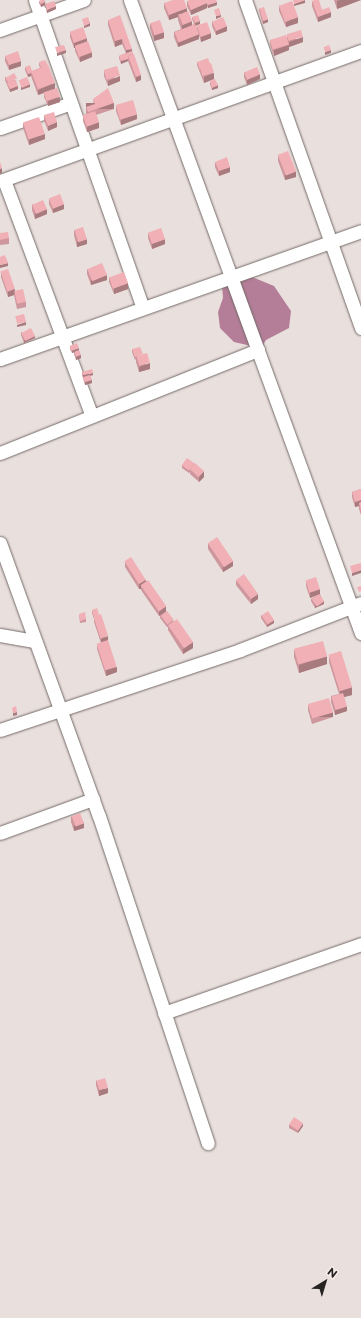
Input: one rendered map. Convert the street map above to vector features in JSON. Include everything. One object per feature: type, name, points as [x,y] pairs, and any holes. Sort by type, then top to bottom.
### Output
[{"type":"street","points":[[35,0],[143,308]]},
{"type":"street","points":[[0,30],[84,0]]},
{"type":"street","points":[[130,0],[258,350],[356,604],[361,633]]},
{"type":"street","points":[[245,0],[361,328]]},
{"type":"street","points":[[91,414],[63,337],[2,180],[361,51]]},
{"type":"street","points":[[0,128],[71,103]]},
{"type":"street","points":[[0,359],[361,231]]},
{"type":"street","points":[[0,453],[91,414],[258,350]]},
{"type":"street","points":[[0,543],[93,799],[208,1143]]},
{"type":"street","points":[[0,730],[240,650],[356,604]]},
{"type":"street","points":[[0,635],[35,641]]},
{"type":"street","points":[[0,833],[93,799]]},
{"type":"street","points":[[164,1013],[361,944]]},
{"type":"shaded area","points":[[247,275],[274,286],[291,311],[289,328],[266,340],[261,348],[234,342],[220,328],[218,312],[223,298],[222,285]]},
{"type":"building","points":[[44,0],[45,2],[41,4],[39,1]]},
{"type":"building","points":[[173,0],[184,0],[187,8],[169,15],[164,3]]},
{"type":"building","points":[[206,0],[207,3],[191,10],[187,1]]},
{"type":"building","points":[[206,0],[216,0],[217,2],[208,5]]},
{"type":"building","points":[[293,0],[305,0],[294,4]]},
{"type":"building","points":[[319,0],[322,10],[329,7],[331,12],[318,17],[312,1]]},
{"type":"building","points":[[54,1],[56,6],[47,10],[45,4]]},
{"type":"building","points":[[292,1],[298,17],[285,22],[279,6]]},
{"type":"building","points":[[264,7],[268,19],[263,21],[259,9]]},
{"type":"building","points":[[219,8],[221,15],[216,16],[214,10]]},
{"type":"building","points":[[188,11],[192,21],[183,25],[179,15]]},
{"type":"building","points":[[120,15],[132,49],[126,50],[122,39],[115,41],[108,20]]},
{"type":"building","points":[[198,15],[200,21],[195,23],[192,17]]},
{"type":"building","points":[[88,17],[90,23],[84,26],[82,19]]},
{"type":"building","points":[[223,17],[227,26],[216,31],[212,22]]},
{"type":"building","points":[[160,20],[164,32],[155,35],[150,23]]},
{"type":"building","points":[[207,22],[211,33],[201,37],[197,26]]},
{"type":"building","points":[[195,24],[199,34],[179,42],[175,32]]},
{"type":"building","points":[[83,27],[87,38],[74,43],[70,32]]},
{"type":"building","points":[[301,30],[303,37],[289,41],[287,34]]},
{"type":"building","points":[[286,35],[289,45],[273,50],[270,40]]},
{"type":"building","points":[[88,41],[92,52],[79,57],[75,46]]},
{"type":"building","points":[[64,45],[66,50],[57,53],[55,47]]},
{"type":"building","points":[[329,45],[331,50],[325,52],[323,47]]},
{"type":"building","points":[[18,51],[21,61],[9,65],[5,56]]},
{"type":"building","points":[[132,51],[133,54],[128,56],[128,59],[121,61],[119,56]]},
{"type":"building","points":[[134,54],[141,75],[136,77],[128,56]]},
{"type":"building","points":[[208,58],[210,64],[200,67],[200,70],[197,62]]},
{"type":"building","points":[[45,60],[48,65],[41,68],[39,62]]},
{"type":"building","points":[[211,63],[214,73],[202,76],[200,67]]},
{"type":"building","points":[[30,65],[32,73],[28,74],[25,67]]},
{"type":"building","points":[[48,65],[55,83],[38,89],[31,71]]},
{"type":"building","points":[[117,66],[120,76],[107,80],[104,70]]},
{"type":"building","points":[[257,67],[260,74],[247,80],[244,72]]},
{"type":"building","points":[[14,73],[17,78],[9,83],[5,78]]},
{"type":"building","points":[[27,77],[30,84],[22,88],[19,81]]},
{"type":"building","points":[[215,79],[218,85],[212,88],[210,81]]},
{"type":"building","points":[[15,80],[18,86],[10,89],[7,83]]},
{"type":"building","points":[[57,88],[60,97],[46,101],[44,92]]},
{"type":"building","points":[[108,88],[114,103],[88,112],[86,107],[95,104],[93,99]]},
{"type":"building","points":[[133,100],[137,114],[120,119],[116,105]]},
{"type":"building","points":[[95,111],[99,122],[87,127],[83,115]]},
{"type":"building","points":[[54,112],[57,122],[48,126],[44,115]]},
{"type":"building","points":[[39,117],[45,134],[29,140],[23,123]]},
{"type":"building","points":[[288,151],[296,171],[286,176],[278,155]]},
{"type":"building","points":[[227,157],[230,167],[219,171],[215,162]]},
{"type":"building","points":[[60,194],[64,204],[53,209],[49,198]]},
{"type":"building","points":[[43,200],[47,209],[36,214],[32,205]]},
{"type":"building","points":[[83,227],[87,239],[78,242],[74,230]]},
{"type":"building","points":[[161,228],[165,239],[152,244],[148,233]]},
{"type":"building","points":[[8,232],[9,238],[0,240],[0,233]]},
{"type":"building","points":[[5,255],[8,263],[0,265],[0,257]]},
{"type":"building","points":[[102,263],[107,275],[92,281],[87,269]]},
{"type":"building","points":[[8,269],[15,289],[7,291],[0,272]]},
{"type":"building","points":[[124,272],[128,283],[113,289],[109,277]]},
{"type":"building","points":[[23,289],[26,302],[17,304],[14,291]]},
{"type":"building","points":[[24,314],[26,322],[17,324],[15,316]]},
{"type":"building","points":[[31,328],[35,336],[25,341],[21,333]]},
{"type":"building","points":[[77,343],[79,348],[71,351],[70,346]]},
{"type":"building","points":[[140,347],[143,354],[135,357],[132,349]]},
{"type":"building","points":[[79,350],[81,355],[76,357],[74,352]]},
{"type":"building","points":[[147,353],[150,363],[139,366],[136,356]]},
{"type":"building","points":[[92,369],[93,373],[83,375],[82,372]]},
{"type":"building","points":[[90,375],[92,380],[85,382],[83,377]]},
{"type":"building","points":[[187,458],[194,463],[189,471],[182,465]]},
{"type":"building","points":[[195,463],[204,471],[199,477],[190,469]]},
{"type":"building","points":[[361,489],[361,500],[355,502],[352,492]]},
{"type":"building","points":[[217,537],[233,561],[224,567],[208,543]]},
{"type":"building","points":[[131,557],[146,580],[139,584],[124,561]]},
{"type":"building","points":[[361,563],[361,570],[352,573],[350,566]]},
{"type":"building","points":[[244,574],[258,594],[251,599],[236,580]]},
{"type":"building","points":[[316,577],[320,589],[310,593],[306,580]]},
{"type":"building","points":[[148,580],[166,606],[159,611],[141,585]]},
{"type":"building","points":[[361,586],[361,591],[359,592],[357,587]]},
{"type":"building","points":[[319,594],[324,601],[317,607],[312,599]]},
{"type":"building","points":[[97,608],[99,615],[94,617],[92,610]]},
{"type":"building","points":[[167,611],[174,620],[167,625],[161,616]]},
{"type":"building","points":[[268,611],[274,620],[268,625],[261,615]]},
{"type":"building","points":[[85,612],[86,619],[80,621],[79,614]]},
{"type":"building","points":[[101,614],[108,636],[100,638],[93,616]]},
{"type":"building","points":[[177,619],[193,642],[184,648],[168,625]]},
{"type":"building","points":[[108,640],[117,667],[105,670],[97,644]]},
{"type":"building","points":[[323,641],[327,656],[298,664],[294,649]]},
{"type":"building","points":[[341,651],[352,687],[340,691],[329,655]]},
{"type":"building","points":[[343,693],[347,706],[336,710],[332,697]]},
{"type":"building","points":[[329,698],[333,712],[312,718],[308,704]]},
{"type":"building","points":[[16,706],[17,712],[13,713],[12,708]]},
{"type":"building","points":[[80,813],[84,823],[76,827],[72,816]]},
{"type":"building","points":[[105,1078],[108,1088],[99,1090],[96,1081]]},
{"type":"building","points":[[294,1117],[303,1123],[298,1131],[289,1124]]}]
